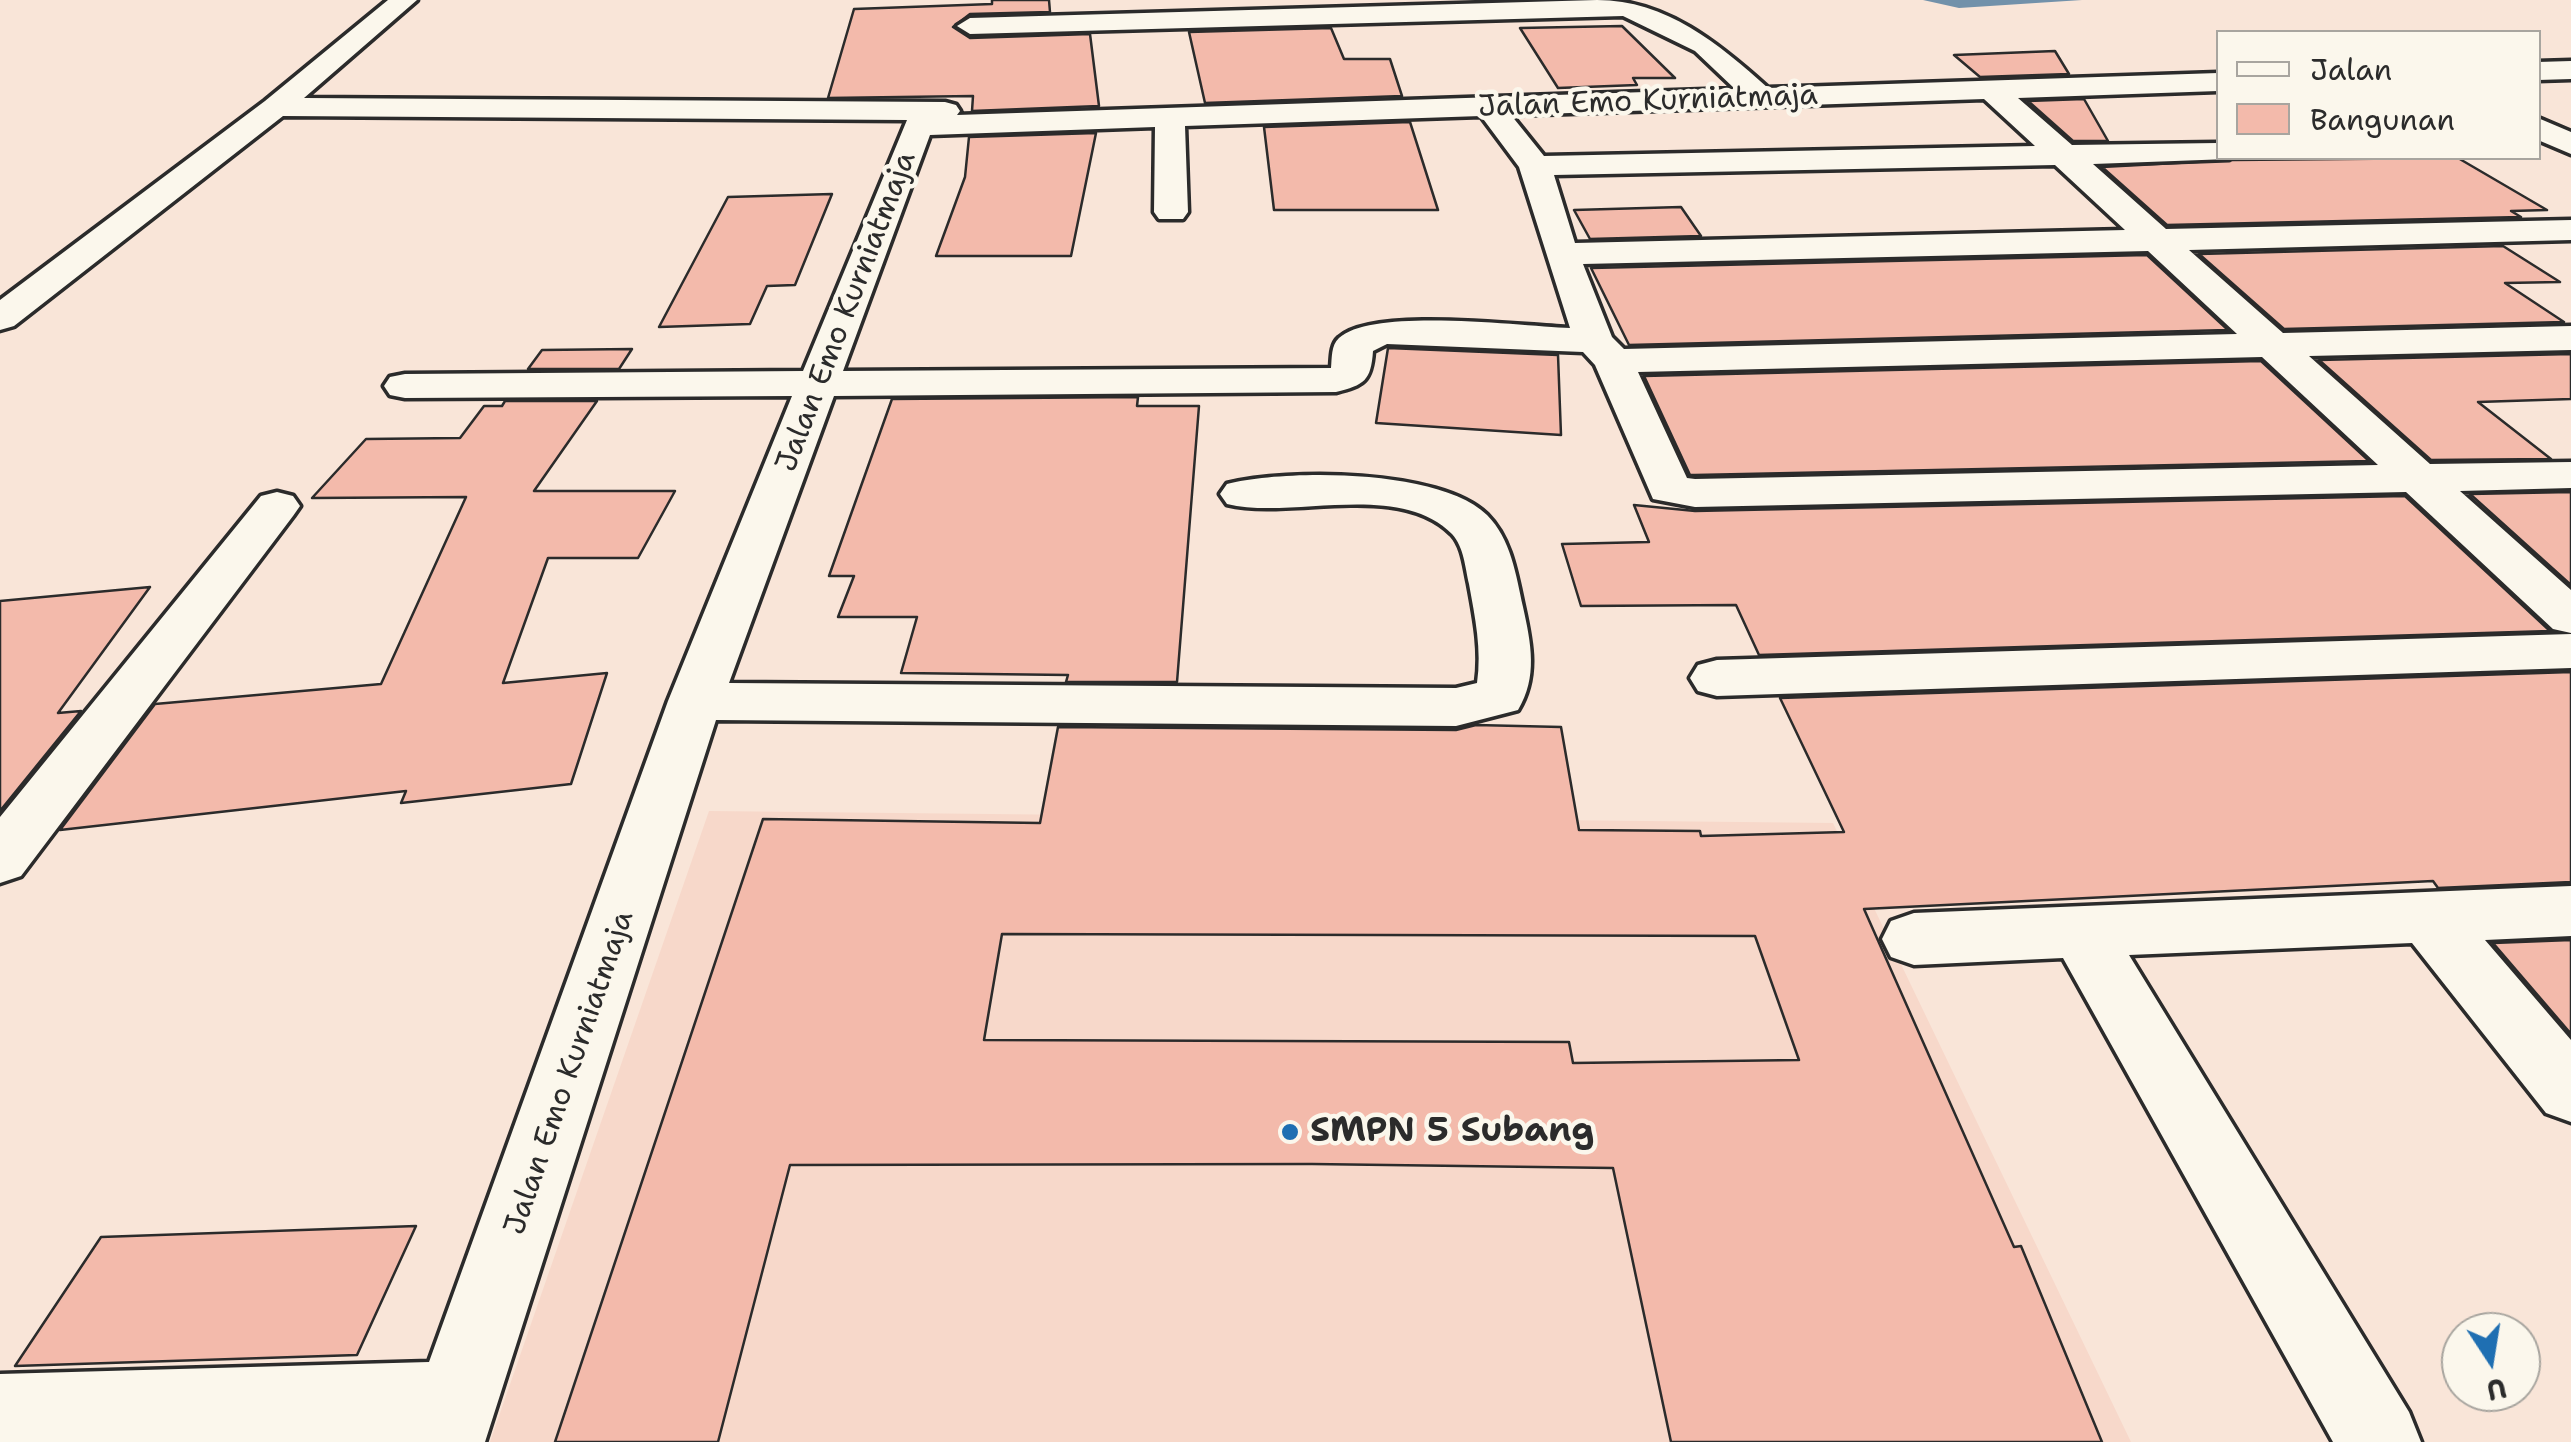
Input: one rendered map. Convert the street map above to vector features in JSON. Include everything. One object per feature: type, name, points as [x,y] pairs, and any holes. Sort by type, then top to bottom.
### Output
[{"type":"street","points":[[0,318],[276,107],[404,0]]},
{"type":"street","points":[[962,56],[968,13],[1619,4],[1705,45],[1760,98]]},
{"type":"street","points":[[2541,71],[2571,70]]},
{"type":"street","name":"Jalan Emo Kurniatmaja","points":[[450,1422],[695,701],[820,382],[939,108],[1170,118],[2216,82]]},
{"type":"street","points":[[1990,89],[2267,345],[2571,617]]},
{"type":"street","points":[[276,107],[939,108]]},
{"type":"street","points":[[1491,109],[1535,166],[1561,254],[1669,489],[1694,493],[2571,475]]},
{"type":"street","points":[[1170,118],[1172,212]]},
{"type":"street","points":[[2541,129],[2571,145]]},
{"type":"street","points":[[2541,146],[2571,145]]},
{"type":"street","points":[[1535,166],[2216,152]]},
{"type":"street","points":[[1561,254],[2571,230]]},
{"type":"street","points":[[405,386],[1336,380],[1350,374],[1353,346],[1380,332],[1603,351],[2571,338]]},
{"type":"street","points":[[695,701],[1456,707],[1499,697],[1506,686],[1506,657],[1486,550],[1481,537],[1457,514],[1402,494],[1242,494]]},
{"type":"street","points":[[0,860],[277,506]]},
{"type":"street","points":[[1717,678],[2571,651]]},
{"type":"street","points":[[1914,939],[2571,911]]},
{"type":"street","points":[[2429,918],[2571,1091]]},
{"type":"street","points":[[2082,933],[2378,1442]]},
{"type":"street","points":[[0,1416],[450,1422]]},
{"type":"shaded area","name":"SMPN 5 Subang","points":[[709,811],[1833,823],[2131,1442],[490,1442]]},
{"type":"building","points":[[992,0],[1049,0],[1050,12],[970,14],[953,27],[970,38],[1090,34],[1099,106],[972,111],[973,96],[828,98],[854,9],[992,4]]},
{"type":"building","points":[[1622,26],[1675,78],[1633,78],[1637,85],[1558,88],[1520,28]]},
{"type":"building","points":[[1331,28],[1344,59],[1390,59],[1402,96],[1205,103],[1189,32]]},
{"type":"building","points":[[2055,51],[2069,74],[1980,77],[1954,55]]},
{"type":"building","points":[[2084,99],[2108,141],[2073,141],[2028,101]]},
{"type":"building","points":[[1410,122],[1438,210],[1274,210],[1264,127]]},
{"type":"building","points":[[1096,133],[1071,256],[936,256],[965,177],[969,137]]},
{"type":"building","points":[[2233,160],[2461,160],[2547,210],[2511,211],[2521,217],[2167,225],[2102,167]]},
{"type":"building","points":[[832,194],[795,285],[767,286],[750,324],[659,327],[728,197]]},
{"type":"building","points":[[1681,207],[1701,236],[1590,239],[1574,210]]},
{"type":"building","points":[[2503,246],[2560,282],[2505,283],[2564,322],[2284,329],[2199,254]]},
{"type":"building","points":[[2147,255],[2228,330],[1629,345],[1591,268]]},
{"type":"building","points":[[1388,348],[1558,355],[1561,435],[1376,423]]},
{"type":"building","points":[[632,349],[619,369],[528,369],[542,350]]},
{"type":"building","points":[[2571,354],[2571,399],[2478,402],[2551,459],[2431,460],[2319,360]]},
{"type":"building","points":[[2261,361],[2369,461],[1690,475],[1644,376]]},
{"type":"building","points":[[1138,397],[1137,406],[1199,406],[1177,682],[1066,682],[1068,675],[901,673],[917,617],[838,617],[854,576],[829,576],[892,399]]},
{"type":"building","points":[[505,401],[597,401],[534,491],[675,491],[638,558],[548,558],[503,683],[607,673],[571,784],[401,803],[406,791],[60,830],[155,704],[381,684],[466,497],[312,498],[366,439],[460,438],[484,406],[502,406]]},
{"type":"building","points":[[2571,492],[2571,585],[2470,494]]},
{"type":"building","points":[[2405,496],[2550,631],[1759,655],[1736,605],[1581,606],[1562,544],[1649,542],[1634,505],[1695,511]]},
{"type":"building","points":[[150,587],[58,713],[81,711],[0,811],[0,601]]},
{"type":"building","points":[[2571,672],[2571,882],[2438,888],[2433,881],[1864,909],[2014,1247],[2021,1246],[2102,1442],[1671,1442],[1613,1168],[1312,1164],[790,1165],[718,1442],[555,1442],[763,819],[1040,823],[1058,727],[1456,730],[1476,725],[1561,727],[1579,830],[1700,831],[1701,836],[1844,832],[1780,698]],"holes":[[[1002,934],[1755,936],[1799,1060],[1573,1063],[1569,1042],[984,1040]]]},
{"type":"building","points":[[2571,940],[2571,1034],[2493,943]]},
{"type":"building","points":[[416,1226],[357,1355],[15,1366],[101,1237]]},
{"type":"waterway","points":[[1928,0],[1959,5],[2077,0]]},
{"type":"place","name":"SMPN 5 Subang","points":[[1290,1132]]}]
